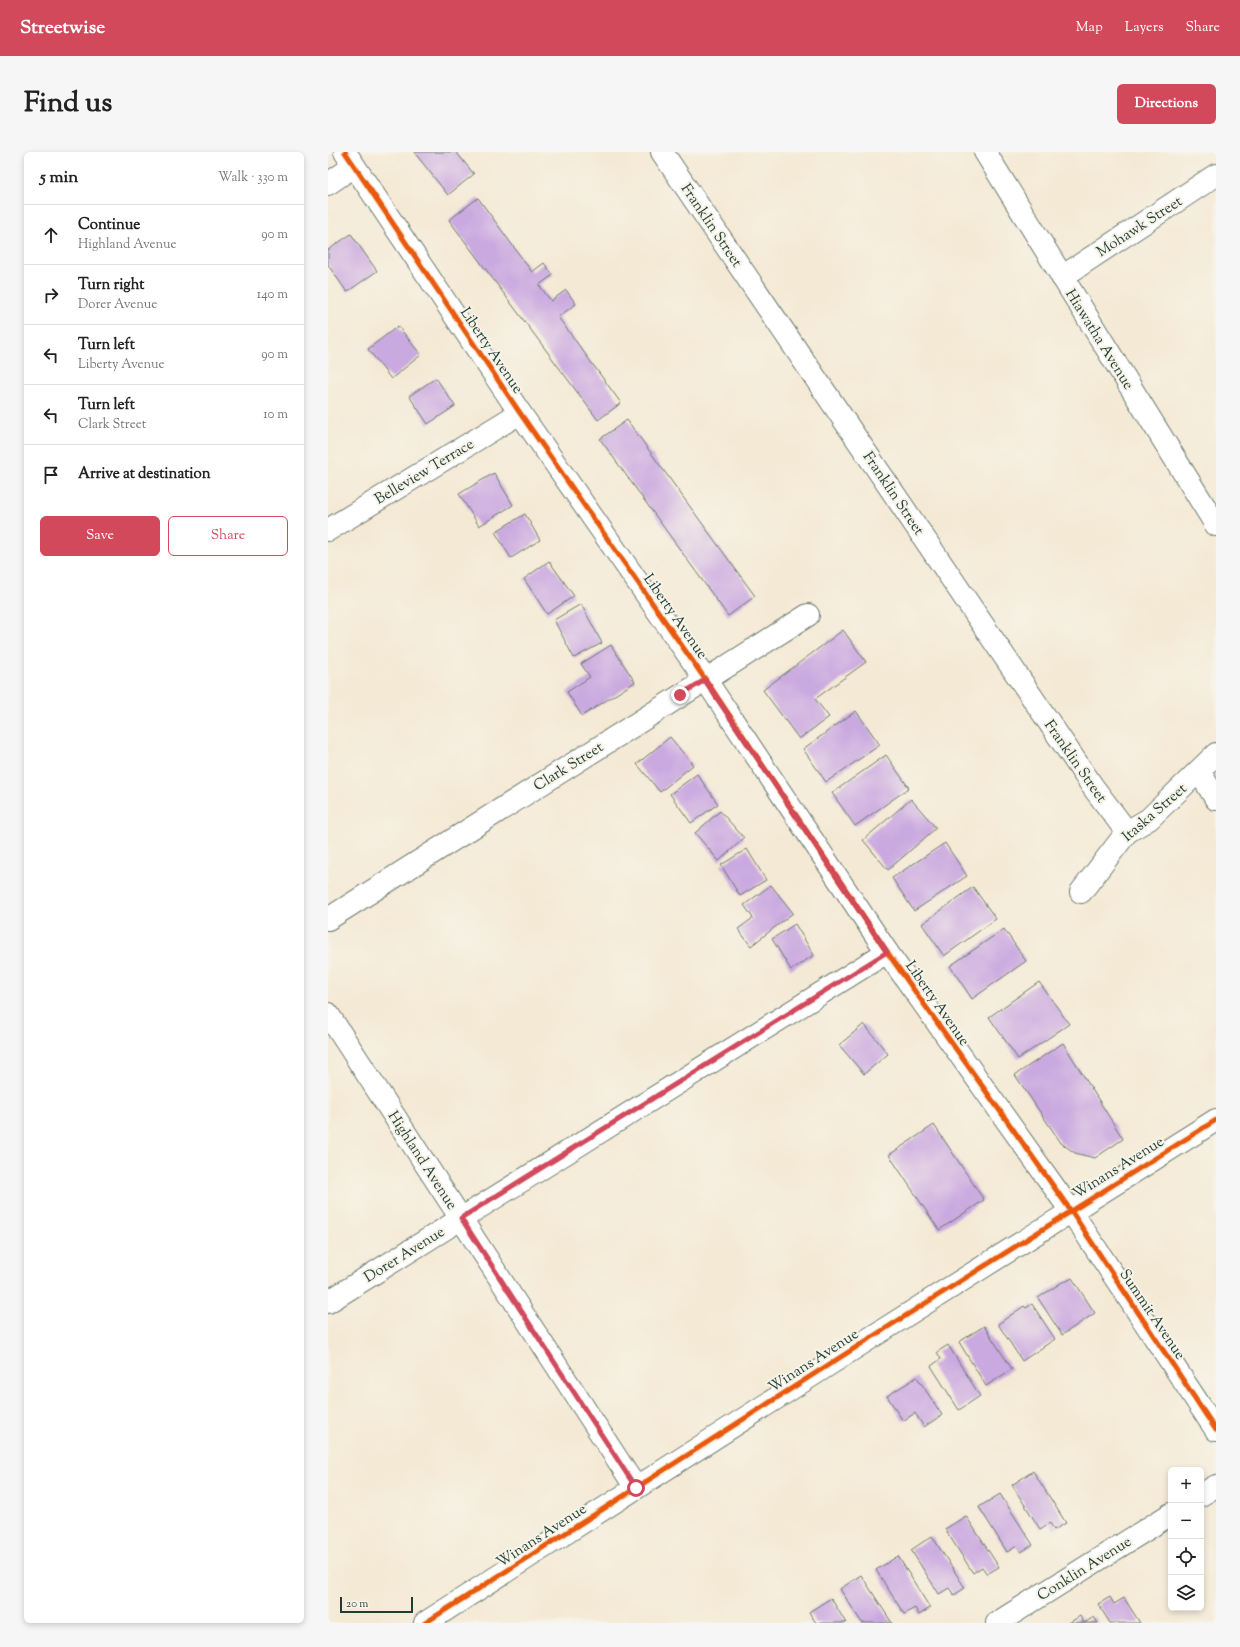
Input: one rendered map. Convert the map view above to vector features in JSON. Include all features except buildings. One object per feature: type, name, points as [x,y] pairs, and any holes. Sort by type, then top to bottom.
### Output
[{"type":"street","name":"Franklin Street","points":[[662,152],[1093,787],[1127,832]]},
{"type":"street","name":"Hiawatha Avenue","points":[[985,152],[1216,525]]},
{"type":"street","points":[[328,184],[350,159]]},
{"type":"street","name":"Liberty Avenue","points":[[350,159],[520,413],[705,680],[887,952],[1071,1211]]},
{"type":"street","name":"Mohawk Street","points":[[1062,277],[1216,175]]},
{"type":"street","name":"Belleview Terrace","points":[[328,530],[520,413]]},
{"type":"street","name":"Clark Street","points":[[328,919],[808,615]]},
{"type":"street","name":"Itaska Street","points":[[1081,892],[1127,832],[1149,819],[1216,754]]},
{"type":"street","points":[[1199,771],[1216,799]]},
{"type":"street","name":"Dorer Avenue","points":[[328,1302],[887,952]]},
{"type":"street","name":"Highland Avenue","points":[[328,1014],[636,1488]]},
{"type":"street","name":"Winans Avenue","points":[[425,1623],[1216,1120]]},
{"type":"street","name":"Summit Avenue","points":[[1071,1211],[1216,1430]]},
{"type":"street","points":[[1204,1493],[1216,1486]]},
{"type":"street","name":"Conklin Avenue","points":[[997,1623],[1168,1516]]},
{"type":"cycle path","points":[[345,152],[520,413],[705,679],[887,952],[1071,1211],[1216,1430]]},
{"type":"cycle path","points":[[425,1623],[872,1337],[1216,1120]]},
{"type":"route","points":[[636,1488],[461,1218],[887,952],[705,680],[680,695]]}]
